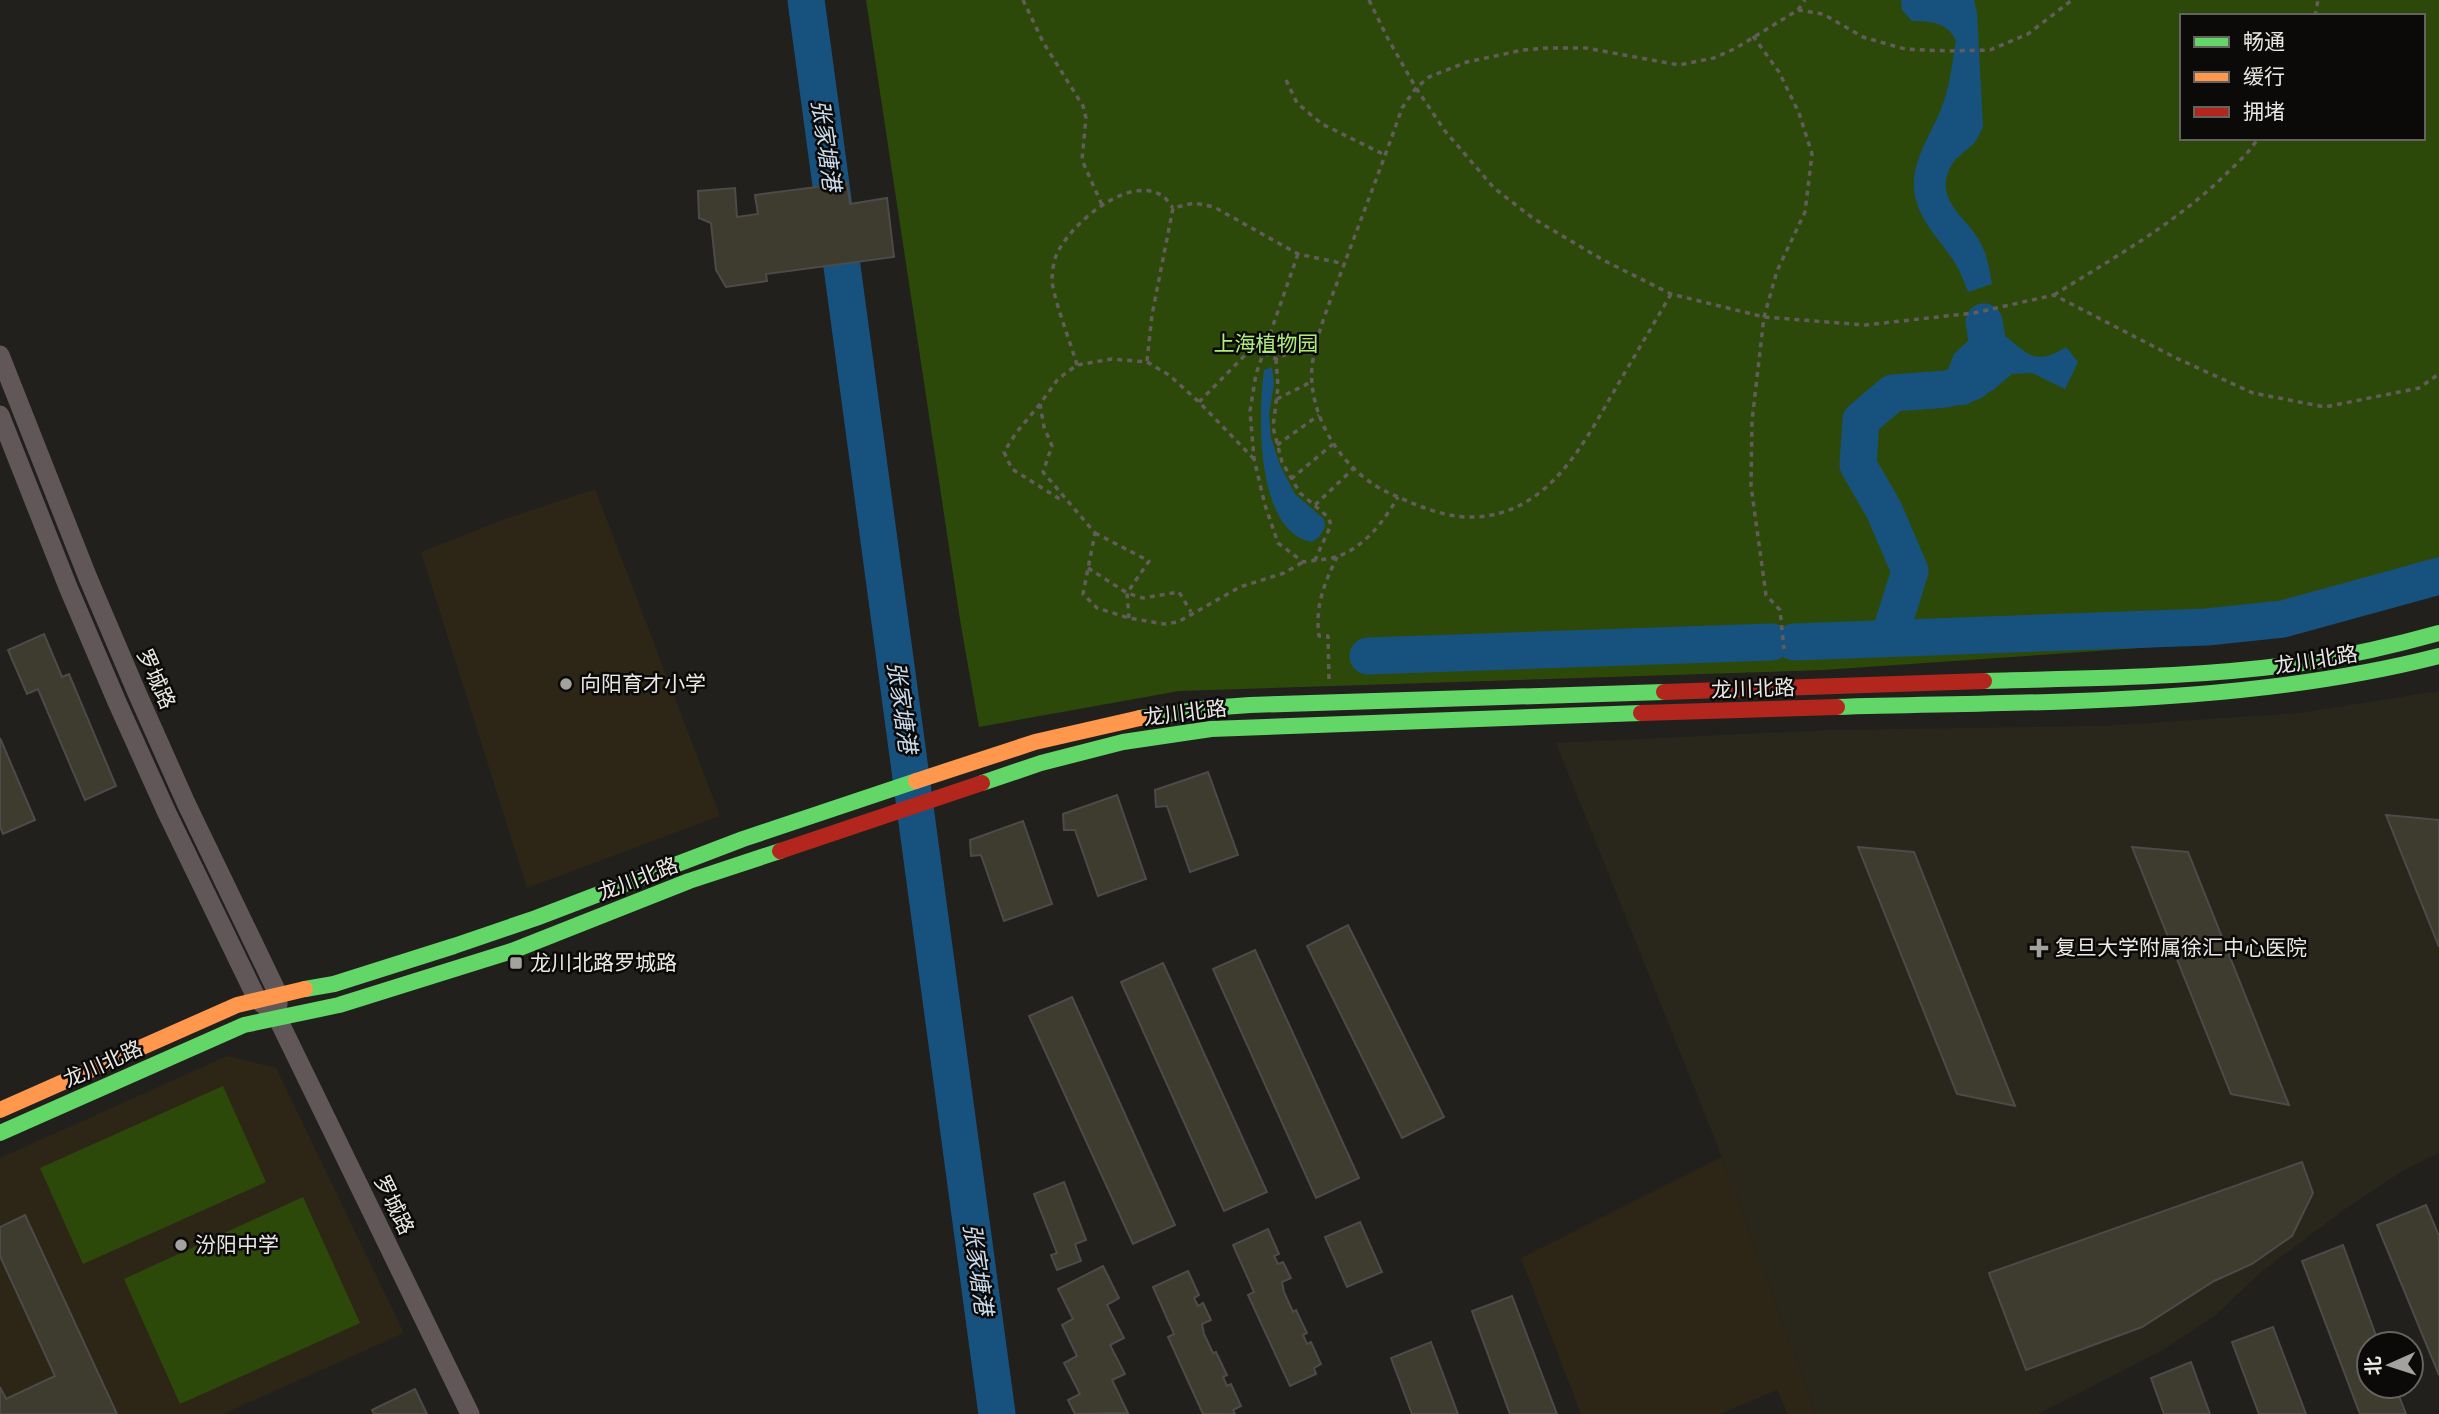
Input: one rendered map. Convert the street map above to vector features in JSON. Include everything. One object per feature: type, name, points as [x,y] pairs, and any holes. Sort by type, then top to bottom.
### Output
[{"type":"street","name":"罗城路","points":[[0,355],[88,578],[137,693],[278,994],[277,1017]]},
{"type":"street","name":"罗城路","points":[[0,415],[68,587],[167,813],[257,999],[277,1017],[470,1414]]},
{"type":"street","name":"龙川北路","points":[[0,1110],[213,1014],[257,999],[334,984],[454,946],[536,918],[681,861],[1035,742],[1106,724],[1209,708],[2176,674],[2302,663],[2356,654],[2439,633]]},
{"type":"street","name":"龙川北路","points":[[0,1133],[244,1025],[340,1005],[512,951],[689,881],[1041,763],[1097,748],[1211,729],[2154,697],[2292,687],[2361,675],[2439,656]]},
{"type":"path","points":[[1023,0],[1043,42],[1083,106],[1086,118],[1082,160],[1102,205]]},
{"type":"path","points":[[1369,0],[1416,88],[1445,131],[1494,188],[1534,219],[1603,260],[1671,294],[1764,317],[1877,324],[1974,313],[2054,295],[2170,222],[2214,186],[2252,149],[2257,140]]},
{"type":"path","points":[[1671,294],[1578,451],[1556,479],[1530,501],[1498,514],[1471,517],[1440,513],[1375,486],[1333,444],[1319,415],[1311,382],[1317,340],[1402,108],[1416,88],[1429,77],[1468,62],[1523,50],[1586,48],[1679,65],[1714,58],[1736,48],[1798,10],[1805,0]]},
{"type":"path","points":[[1798,10],[1824,14],[1863,37],[1905,49],[1990,50],[2028,34],[2072,0]]},
{"type":"path","points":[[1754,36],[1779,72],[1799,113],[1812,155],[1805,212],[1777,271],[1764,317],[1752,421],[1751,486],[1766,595],[1780,610],[1784,649]]},
{"type":"path","points":[[1286,80],[1297,103],[1322,124],[1385,155]]},
{"type":"path","points":[[1077,365],[1052,281],[1055,257],[1070,234],[1102,205],[1127,193],[1146,191],[1163,196],[1173,208]]},
{"type":"path","points":[[1173,208],[1194,202],[1214,207],[1298,254],[1345,264]]},
{"type":"path","points":[[1147,362],[1152,315],[1173,208]]},
{"type":"path","points":[[1298,254],[1256,374],[1250,411],[1254,460],[1265,505],[1278,542],[1303,562]]},
{"type":"path","points":[[2054,295],[2176,358],[2253,393],[2325,407],[2419,388],[2439,374]]},
{"type":"path","points":[[1276,359],[1317,340]]},
{"type":"path","points":[[1199,402],[1253,347],[1276,359]]},
{"type":"path","points":[[1065,498],[1058,498],[1012,469],[1004,452],[1058,380],[1077,365],[1112,359],[1147,362],[1169,374],[1254,460]]},
{"type":"path","points":[[1276,359],[1278,387],[1273,426],[1277,445],[1300,493],[1328,517],[1331,525],[1315,560]]},
{"type":"path","points":[[1277,399],[1311,382]]},
{"type":"path","points":[[1040,404],[1044,427],[1052,446],[1043,472],[1096,533],[1149,561],[1127,593],[1129,618]]},
{"type":"path","points":[[1277,445],[1319,415]]},
{"type":"path","points":[[1291,479],[1333,444]]},
{"type":"path","points":[[1315,505],[1355,467]]},
{"type":"path","points":[[1096,533],[1083,594],[1097,608],[1129,618],[1164,624],[1178,622],[1191,612],[1240,587],[1284,573],[1303,562],[1337,557],[1361,543],[1384,520],[1398,497]]},
{"type":"path","points":[[1329,680],[1328,636],[1319,636],[1317,615],[1324,585],[1337,557]]},
{"type":"path","points":[[1088,568],[1127,593],[1143,598],[1179,592],[1191,612]]},
{"type":"shaded area","name":"向阳育才小学","points":[[595,489],[720,816],[527,888],[421,552],[508,518]]},
{"type":"shaded area","name":"复旦大学附属徐汇中心医院","points":[[2439,691],[2439,1153],[2404,1170],[2345,1209],[2261,1272],[2216,1315],[2161,1351],[2038,1414],[1816,1414],[1722,1157],[1556,743],[1830,730],[2103,726],[2299,713]]},
{"type":"shaded area","name":"汾阳中学","points":[[227,1056],[276,1068],[404,1333],[223,1414],[0,1414],[0,1158]]},
{"type":"shaded area","points":[[1722,1157],[1816,1414],[1788,1414],[1777,1390],[1719,1414],[1581,1414],[1521,1258]]},
{"type":"green space","name":"上海植物园","points":[[866,0],[2439,0],[2439,587],[2369,609],[2213,643],[1823,670],[1179,691],[979,727],[961,626]]},
{"type":"green space","points":[[223,1086],[266,1182],[83,1264],[40,1168]]},
{"type":"green space","points":[[303,1197],[360,1323],[180,1404],[124,1279]]},
{"type":"water","points":[[1901,0],[1974,0],[1977,13],[1983,127],[1975,142],[1951,165],[1946,181],[1949,199],[1980,243],[1990,272],[1992,284],[1968,292],[1957,266],[1923,217],[1914,188],[1917,164],[1947,93],[1956,41],[1943,26],[1932,22],[1912,21],[1902,10]]},
{"type":"water","points":[[2007,337],[2022,350],[2035,356],[2049,356],[2066,347],[2078,362],[2065,389],[2032,373],[2012,374],[1993,390],[1966,405],[1947,405],[1940,390],[1954,354],[1969,340]]},
{"type":"water","points":[[1272,367],[1274,384],[1269,415],[1271,438],[1280,465],[1295,494],[1324,519],[1325,527],[1312,542],[1293,534],[1280,517],[1270,495],[1264,468],[1261,414],[1264,370]]},
{"type":"building","points":[[847,183],[850,204],[887,198],[894,257],[766,274],[767,281],[726,287],[716,270],[711,223],[699,218],[698,191],[735,188],[737,217],[758,214],[755,195]]},
{"type":"building","points":[[44,634],[62,677],[69,674],[116,786],[85,800],[38,689],[27,694],[8,650]]},
{"type":"building","points":[[0,738],[35,820],[3,834],[0,827]]},
{"type":"building","points":[[1208,772],[1238,855],[1190,872],[1167,806],[1156,807],[1155,790]]},
{"type":"building","points":[[1117,795],[1146,879],[1098,896],[1075,830],[1064,830],[1063,814]]},
{"type":"building","points":[[2386,815],[2439,820],[2439,947]]},
{"type":"building","points":[[1023,821],[1052,904],[1004,921],[981,855],[971,856],[970,840]]},
{"type":"building","points":[[1858,847],[1914,852],[2015,1106],[1957,1094]]},
{"type":"building","points":[[2132,847],[2188,852],[2289,1105],[2231,1094]]},
{"type":"building","points":[[1348,925],[1444,1117],[1402,1138],[1307,946]]},
{"type":"building","points":[[1255,950],[1359,1178],[1316,1198],[1213,969]]},
{"type":"building","points":[[1163,963],[1267,1192],[1224,1211],[1121,982]]},
{"type":"building","points":[[1072,997],[1175,1225],[1133,1244],[1029,1016]]},
{"type":"building","points":[[2302,1162],[2313,1193],[2292,1236],[2252,1264],[2214,1281],[2142,1327],[2026,1370],[1989,1273]]},
{"type":"building","points":[[1064,1182],[1086,1240],[1075,1244],[1081,1261],[1057,1270],[1051,1255],[1057,1253],[1034,1194]]},
{"type":"building","points":[[2426,1205],[2439,1236],[2439,1375],[2425,1341],[2425,1330],[2420,1330],[2377,1225]]},
{"type":"building","points":[[25,1215],[117,1414],[0,1414],[0,1387],[6,1399],[55,1376],[0,1256],[0,1227]]},
{"type":"building","points":[[1360,1222],[1382,1272],[1347,1287],[1325,1237]]},
{"type":"building","points":[[1268,1229],[1279,1254],[1274,1256],[1278,1264],[1283,1262],[1291,1278],[1282,1282],[1284,1292],[1307,1333],[1303,1335],[1307,1344],[1311,1342],[1321,1364],[1314,1368],[1316,1374],[1290,1386],[1248,1295],[1254,1292],[1233,1245]]},
{"type":"building","points":[[2343,1245],[2374,1330],[2355,1330],[2355,1400],[2400,1400],[2406,1414],[2360,1414],[2302,1261]]},
{"type":"building","points":[[1103,1266],[1119,1298],[1107,1305],[1124,1338],[1110,1345],[1125,1374],[1112,1380],[1128,1413],[1075,1414],[1068,1400],[1080,1394],[1064,1363],[1077,1356],[1062,1325],[1073,1319],[1058,1289]]},
{"type":"building","points":[[1188,1271],[1199,1295],[1194,1298],[1198,1306],[1203,1303],[1211,1320],[1202,1324],[1204,1334],[1227,1375],[1223,1377],[1227,1386],[1231,1384],[1241,1406],[1233,1410],[1235,1414],[1203,1414],[1168,1337],[1174,1334],[1153,1287]]},
{"type":"building","points":[[1512,1296],[1557,1414],[1510,1414],[1472,1311]]},
{"type":"building","points":[[2273,1327],[2306,1414],[2259,1414],[2232,1342]]},
{"type":"building","points":[[1431,1342],[1458,1414],[1412,1414],[1391,1358]]},
{"type":"building","points":[[2191,1362],[2210,1414],[2164,1414],[2151,1378]]},
{"type":"building","points":[[415,1389],[427,1414],[374,1414],[372,1410]]},
{"type":"waterway","name":"张家塘港","points":[[806,0],[997,1414]]},
{"type":"waterway","points":[[1889,638],[1910,571],[1884,510],[1858,465],[1861,420],[1893,393],[1946,389],[1972,382],[1987,354],[1984,322]]},
{"type":"waterway","points":[[1794,642],[2207,627],[2283,619],[2439,576]]},
{"type":"waterway","points":[[1368,656],[1772,642]]},
{"type":"traffic: fast","points":[[1984,681],[2147,676],[2269,667],[2342,656],[2439,633]]},
{"type":"traffic: fast","points":[[1837,707],[2064,701],[2215,693],[2365,672],[2439,656]]},
{"type":"traffic: fast","points":[[1140,718],[1250,705],[1664,692]]},
{"type":"traffic: fast","points":[[982,783],[1041,763],[1123,742],[1211,729],[1641,713]]},
{"type":"traffic: fast","points":[[305,989],[334,984],[454,946],[536,918],[743,839],[916,781]]},
{"type":"traffic: fast","points":[[0,1133],[244,1025],[339,1005],[512,951],[689,881],[780,851]]},
{"type":"traffic: slow","points":[[916,781],[1035,742],[1140,718]]},
{"type":"traffic: slow","points":[[0,1110],[237,1005],[305,989]]},
{"type":"traffic: jam","points":[[1664,692],[1984,681]]},
{"type":"traffic: jam","points":[[1641,713],[1837,707]]},
{"type":"traffic: jam","points":[[780,851],[982,783]]},
{"type":"place","name":"向阳育才小学","points":[[566,684]]},
{"type":"place","name":"复旦大学附属徐汇中心医院","points":[[2039,948]]},
{"type":"place","name":"龙川北路罗城路","points":[[516,963]]},
{"type":"place","name":"汾阳中学","points":[[181,1245]]}]
